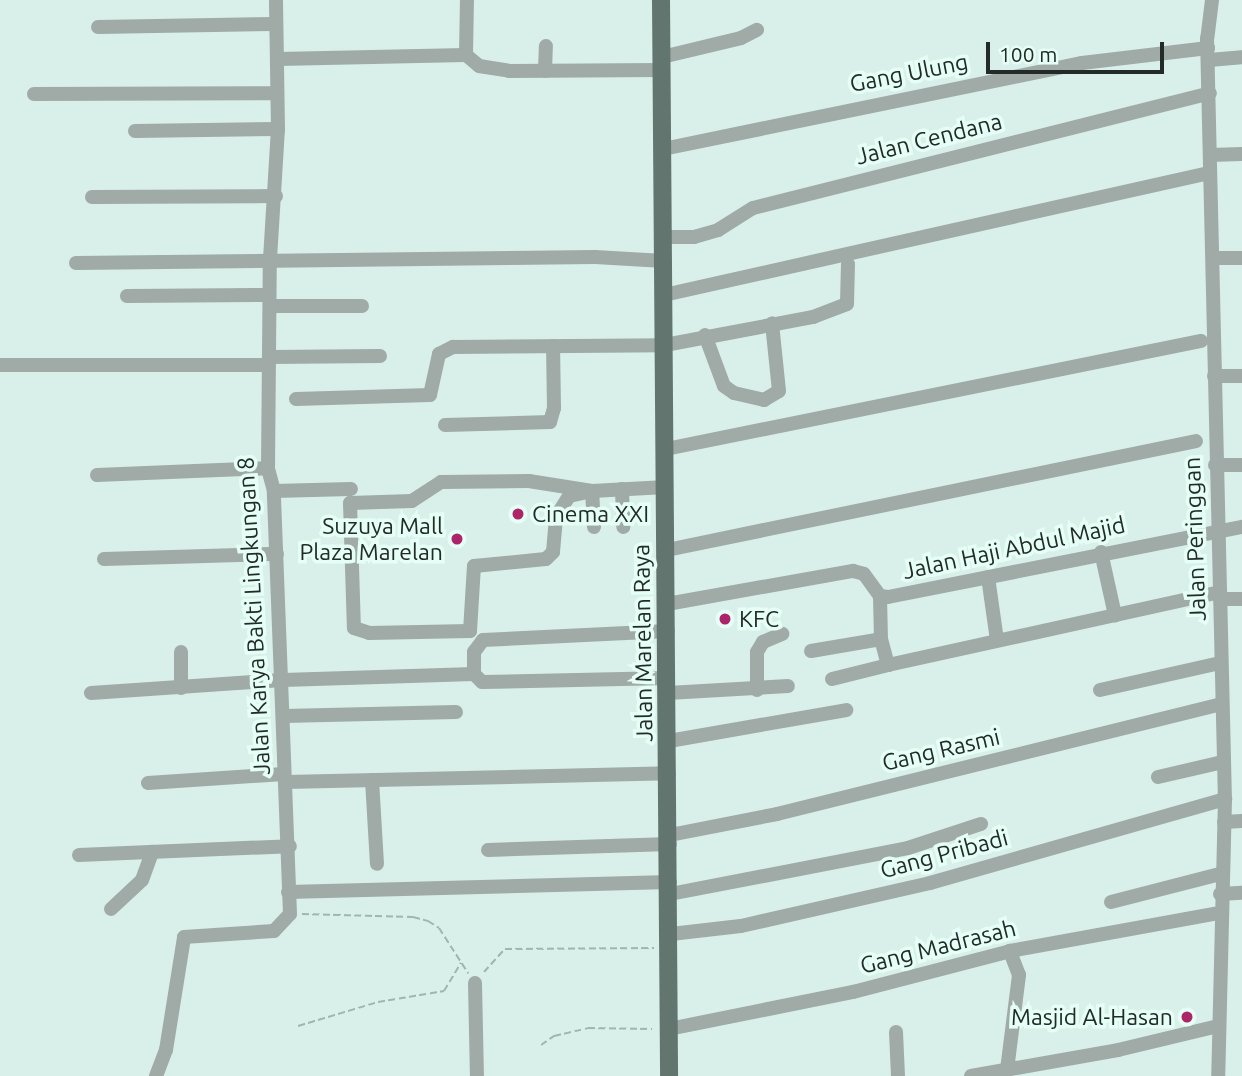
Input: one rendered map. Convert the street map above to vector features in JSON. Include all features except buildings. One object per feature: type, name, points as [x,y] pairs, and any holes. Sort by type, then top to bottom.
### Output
[{"type":"main road","name":"Jalan Marelan Raya","points":[[662,0],[671,941],[669,1076]]},
{"type":"street","name":"Jalan Karya Bakti Lingkungan 8","points":[[276,0],[278,129],[276,196],[270,259],[268,468],[274,491],[290,846],[290,914]]},
{"type":"street","points":[[466,55],[467,0]]},
{"type":"street","name":"Jalan Peringgan","points":[[1212,0],[1209,173],[1225,799],[1220,874],[1218,1076]]},
{"type":"street","points":[[98,27],[275,24]]},
{"type":"street","points":[[278,59],[466,55],[481,67],[545,71],[662,63],[741,38],[757,30]]},
{"type":"street","points":[[545,46],[545,71]]},
{"type":"street","points":[[1209,54],[1242,57]]},
{"type":"street","name":"Gang Ulung","points":[[663,149],[1082,63],[1209,54]]},
{"type":"street","points":[[34,94],[277,93]]},
{"type":"street","name":"Jalan Cendana","points":[[664,237],[694,237],[718,230],[753,208],[1210,93]]},
{"type":"street","points":[[135,131],[278,129]]},
{"type":"street","points":[[1210,155],[1242,154]]},
{"type":"street","points":[[664,295],[1209,173]]},
{"type":"street","points":[[92,197],[276,196]]},
{"type":"street","points":[[1213,258],[1242,258]]},
{"type":"street","points":[[76,263],[270,259],[664,261]]},
{"type":"street","points":[[296,399],[421,397],[433,391],[443,349],[665,345],[705,335],[813,317],[846,306],[848,264]]},
{"type":"street","points":[[127,296],[362,306]]},
{"type":"street","points":[[705,335],[724,386],[764,400],[779,391],[772,323]]},
{"type":"street","points":[[666,449],[1201,341]]},
{"type":"street","points":[[445,425],[550,422],[554,408],[553,346]]},
{"type":"street","points":[[0,365],[268,361],[380,356]]},
{"type":"street","points":[[1214,376],[1242,376]]},
{"type":"street","points":[[667,550],[1196,441]]},
{"type":"street","points":[[1215,465],[1242,465]]},
{"type":"street","points":[[97,475],[268,468]]},
{"type":"street","points":[[592,491],[562,501],[553,552],[546,559],[474,566],[470,631],[369,633],[354,628],[350,502],[412,501],[441,482],[529,481],[592,491],[622,489],[628,493],[666,489]]},
{"type":"street","points":[[274,491],[351,489]]},
{"type":"street","points":[[622,489],[623,527]]},
{"type":"street","points":[[592,491],[594,527]]},
{"type":"street","name":"Jalan Haji Abdul Majid","points":[[667,604],[853,571],[864,574],[880,596],[988,577],[1216,529],[1242,527]]},
{"type":"street","points":[[1101,552],[1115,615]]},
{"type":"street","points":[[104,559],[277,554]]},
{"type":"street","points":[[988,577],[997,640]]},
{"type":"street","points":[[880,596],[881,639],[888,665]]},
{"type":"street","points":[[832,678],[1115,615],[1220,596],[1242,599]]},
{"type":"street","points":[[668,631],[483,640],[474,652],[474,674],[482,682],[757,690],[788,686]]},
{"type":"street","points":[[757,690],[757,652],[763,642],[782,634]]},
{"type":"street","points":[[811,651],[881,639]]},
{"type":"street","points":[[181,652],[181,688]]},
{"type":"street","points":[[1100,690],[1220,663]]},
{"type":"street","points":[[91,693],[283,680],[474,674]]},
{"type":"street","name":"Gang Rasmi","points":[[488,850],[670,840],[1221,704]]},
{"type":"street","points":[[669,741],[846,710]]},
{"type":"street","points":[[284,716],[456,712]]},
{"type":"street","points":[[1158,777],[1223,762]]},
{"type":"street","points":[[148,783],[285,778],[372,780],[669,773]]},
{"type":"street","points":[[372,780],[377,864]]},
{"type":"street","name":"Gang Pribadi","points":[[671,941],[918,886],[1225,799]]},
{"type":"street","points":[[1224,822],[1242,821]]},
{"type":"street","points":[[288,892],[670,888],[908,848],[981,824]]},
{"type":"street","points":[[79,855],[290,846]]},
{"type":"street","points":[[111,909],[142,880],[152,852]]},
{"type":"street","points":[[1111,902],[1220,874]]},
{"type":"street","points":[[1220,894],[1242,893]]},
{"type":"street","name":"Gang Madrasah","points":[[669,1029],[853,992],[1010,950],[1220,913]]},
{"type":"street","points":[[156,1076],[168,1040],[184,937],[274,931],[290,914]]},
{"type":"street","points":[[1007,1070],[1019,975],[1010,950]]},
{"type":"street","points":[[475,983],[477,1076]]},
{"type":"street","points":[[971,1076],[1218,1026]]},
{"type":"street","points":[[896,1032],[898,1076]]},
{"type":"path","points":[[290,914],[421,919],[439,928],[475,983],[505,949],[671,941]]},
{"type":"path","points":[[298,1027],[378,1002],[444,991],[461,963]]},
{"type":"path","points":[[541,1045],[554,1036],[588,1028],[669,1029]]},
{"type":"place","name":"Cinema XXI","points":[[518,514]]},
{"type":"place","name":"Suzuya Mall Plaza Marelan","points":[[457,539]]},
{"type":"place","name":"KFC","points":[[725,619]]},
{"type":"place","name":"Masjid Al-Hasan","points":[[1187,1017]]}]
